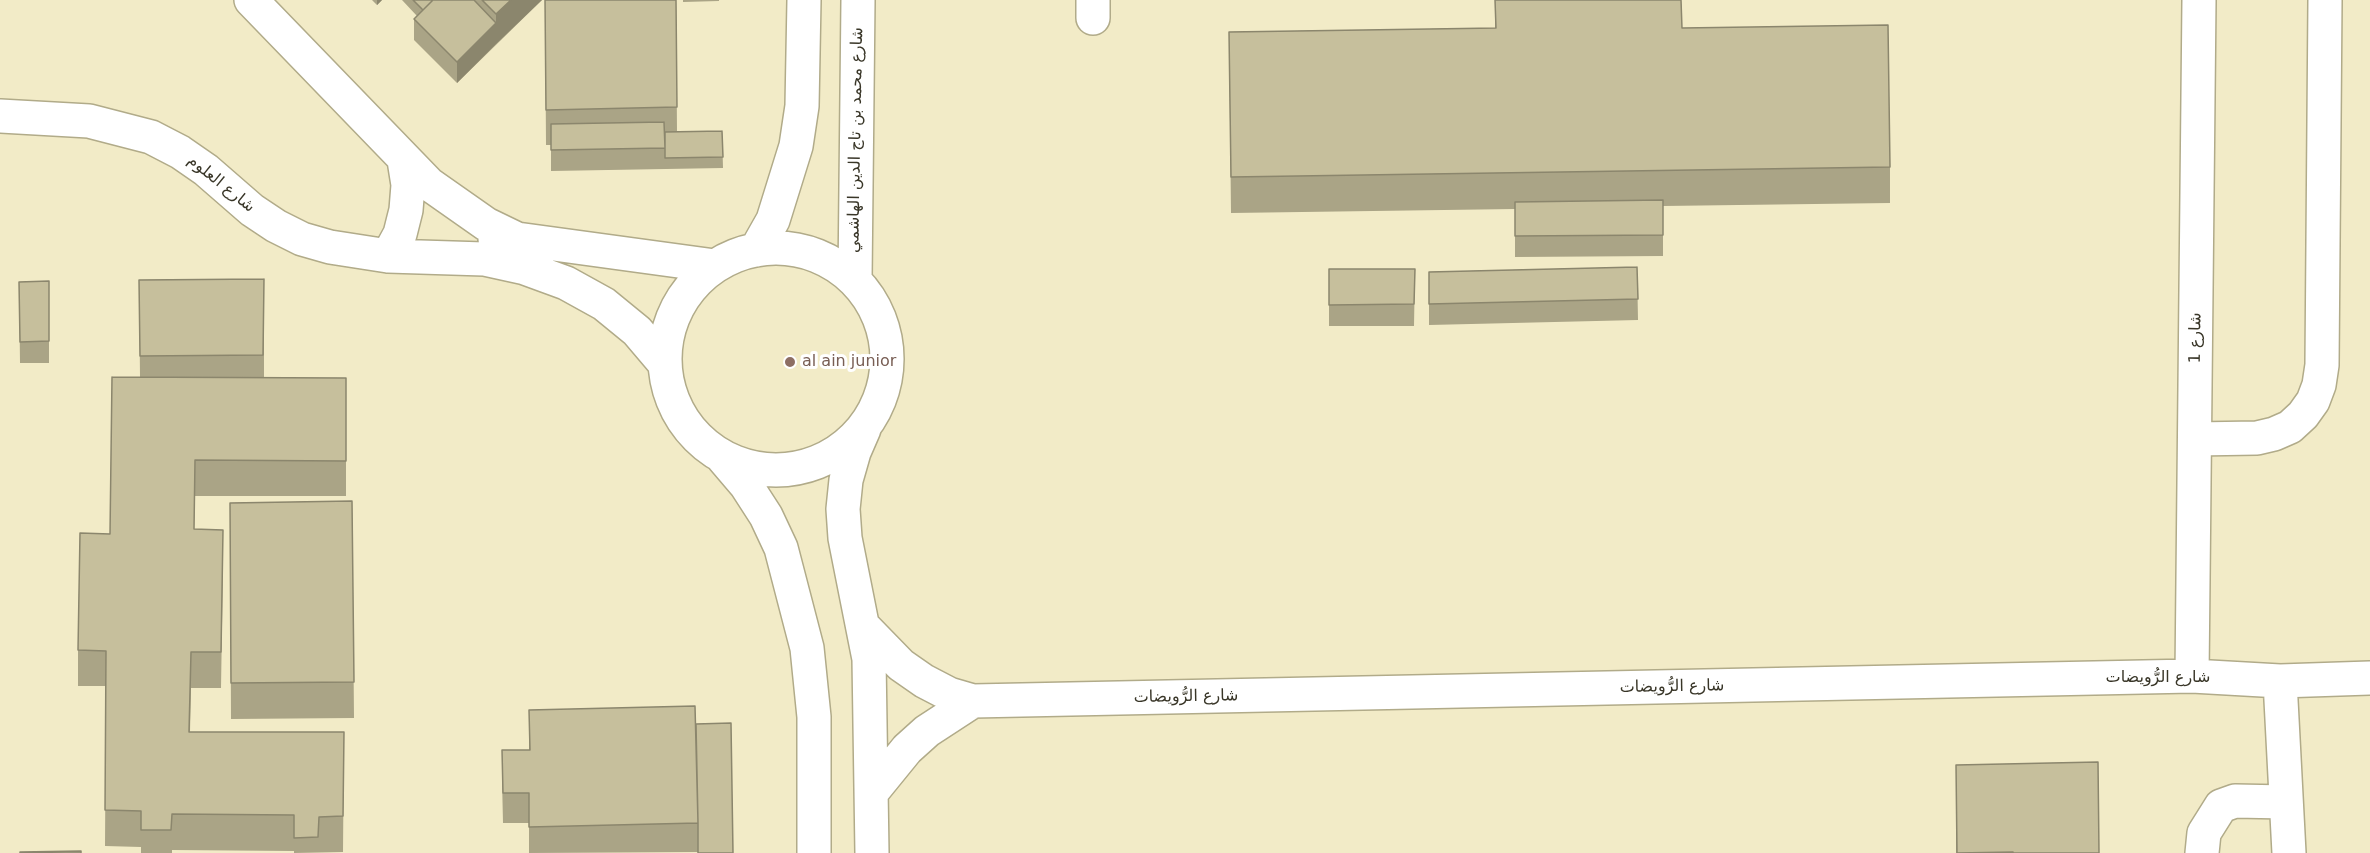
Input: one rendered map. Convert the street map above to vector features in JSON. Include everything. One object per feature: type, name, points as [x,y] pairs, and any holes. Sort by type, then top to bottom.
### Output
[{"type":"street","points":[[251,0],[404,160],[456,206],[517,239]]},
{"type":"street","points":[[756,250],[773,220],[796,146],[803,96],[804,0]]},
{"type":"street","name":"شارع محمد بن تاج الدين الهاشمي","points":[[855,280],[858,0]]},
{"type":"street","name":"شارع 1","points":[[2192,676],[2199,0]]},
{"type":"street","points":[[2195,439],[2257,438],[2274,434],[2290,427],[2303,415],[2313,401],[2319,386],[2322,365],[2325,0]]},
{"type":"street","name":"شارع العلوم","points":[[0,116],[89,121],[151,137],[180,152],[206,170],[252,210],[302,239],[330,247],[388,256],[484,259],[525,268],[566,283],[603,304],[637,331],[665,364]]},
{"type":"street","points":[[388,256],[400,234],[406,210],[408,185],[404,160]]},
{"type":"street","name":"شارع العلوم","points":[[439,256],[476,242],[517,239],[716,266]]},
{"type":"street","points":[[814,853],[814,717],[807,648],[781,548],[766,516],[746,485],[723,458],[699,441],[682,419],[670,392],[665,364],[667,336],[677,308],[694,285],[716,266],[743,253],[772,248],[803,250],[831,261],[855,280],[873,305],[881,325],[888,366],[880,397],[854,452],[846,480],[843,509],[845,538],[869,660],[872,853]]},
{"type":"street","points":[[723,458],[753,468],[785,471],[816,464],[843,448],[866,425]]},
{"type":"street","name":"شارع الرُّويضات","points":[[863,626],[901,665],[924,681],[949,694],[973,701],[2192,676],[2280,681],[2370,678]]},
{"type":"street","points":[[2280,681],[2289,853]]},
{"type":"street","points":[[872,792],[907,749],[927,731],[973,701]]},
{"type":"street","points":[[2202,853],[2204,833],[2221,806],[2235,801],[2286,802]]},
{"type":"building","points":[[413,0],[433,0],[423,10]]},
{"type":"building","points":[[433,0],[474,0],[496,23],[457,62],[414,19]]},
{"type":"building","points":[[482,0],[511,0],[496,14]]},
{"type":"building","points":[[545,0],[676,0],[677,107],[546,110]]},
{"type":"building","points":[[1495,0],[1681,0],[1682,28],[1888,25],[1890,167],[1231,177],[1229,32],[1496,28]]},
{"type":"building","points":[[664,122],[665,148],[551,150],[551,124]]},
{"type":"building","points":[[722,131],[723,157],[665,158],[665,132]]},
{"type":"building","points":[[1663,200],[1663,235],[1515,236],[1515,202]]},
{"type":"building","points":[[1637,267],[1638,299],[1429,304],[1429,272]]},
{"type":"building","points":[[1329,269],[1415,269],[1414,304],[1329,305]]},
{"type":"building","points":[[264,279],[263,355],[140,356],[139,280]]},
{"type":"building","points":[[49,281],[49,341],[20,342],[19,282]]},
{"type":"building","points":[[112,377],[346,378],[346,461],[195,460],[194,529],[223,530],[221,652],[191,652],[189,732],[344,732],[343,816],[319,817],[318,837],[294,838],[294,815],[172,814],[171,830],[141,830],[141,811],[105,810],[106,651],[78,650],[80,533],[110,534]]},
{"type":"building","points":[[352,501],[354,682],[231,683],[230,503]]},
{"type":"building","points":[[695,706],[698,823],[529,827],[529,793],[503,793],[502,750],[530,750],[529,710]]},
{"type":"building","points":[[731,723],[733,853],[698,853],[696,724]]},
{"type":"building","points":[[2098,762],[2099,853],[1957,853],[1956,765]]},
{"type":"building","points":[[81,851],[81,853],[20,853],[20,852]]},
{"type":"place","name":"al ain junior","points":[[790,362]]}]
